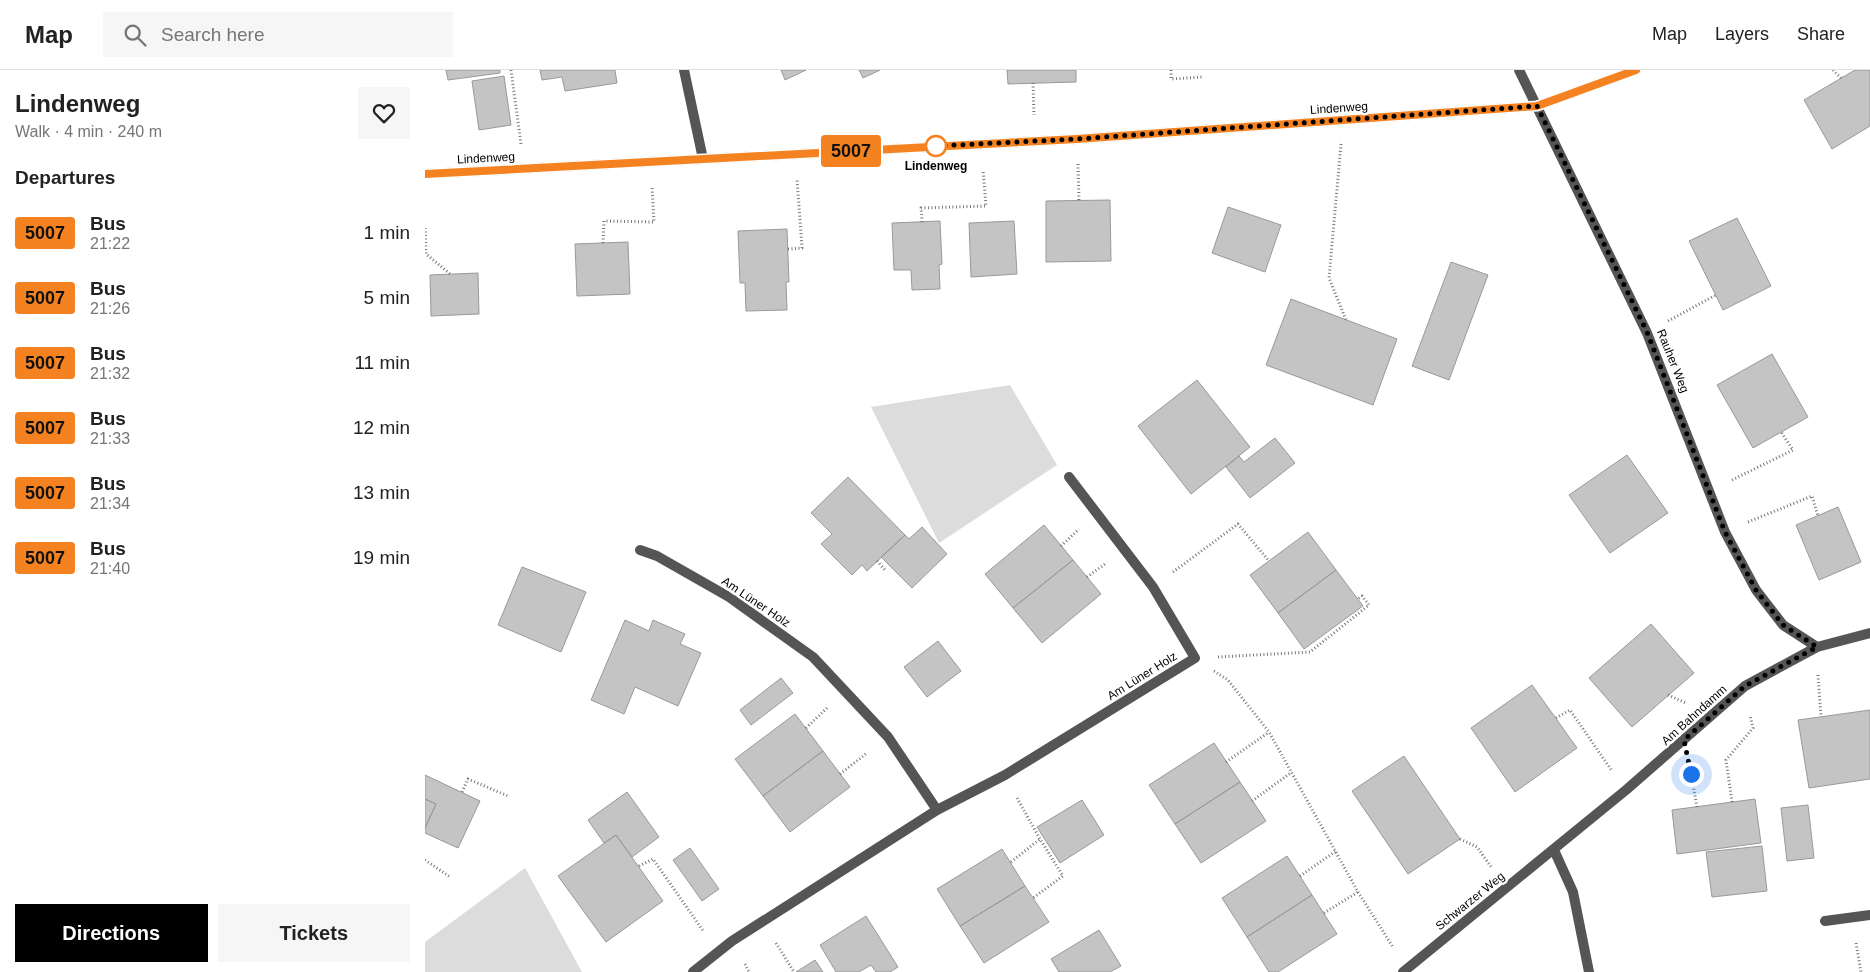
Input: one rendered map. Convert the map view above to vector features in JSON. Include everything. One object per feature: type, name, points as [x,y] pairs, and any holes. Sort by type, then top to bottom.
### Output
[{"type":"street","points":[[683,70],[703,159]]},
{"type":"street","name":"Rauher Weg","points":[[1519,70],[1647,332],[1725,532],[1756,590],[1783,625],[1817,647]]},
{"type":"street","name":"Lindenweg","points":[[425,174],[1077,139],[1537,106],[1636,70]]},
{"type":"street","name":"Am Lüner Holz","points":[[693,972],[732,941],[937,810],[1005,775],[1195,658],[1153,587],[1069,477]]},
{"type":"street","name":"Am Lüner Holz","points":[[640,550],[657,556],[729,597],[813,657],[888,737],[937,810]]},
{"type":"street","name":"Am Bahndamm","points":[[1554,850],[1745,686],[1817,647],[1870,633]]},
{"type":"street","points":[[1554,850],[1573,892],[1589,972]]},
{"type":"street","name":"Schwarzer Weg","points":[[1404,971],[1554,850]]},
{"type":"street","points":[[1825,921],[1870,915]]},
{"type":"path","points":[[511,70],[525,168]]},
{"type":"path","points":[[1171,70],[1171,79],[1202,77]]},
{"type":"path","points":[[1833,70],[1841,78]]},
{"type":"path","points":[[1033,84],[1035,141]]},
{"type":"path","points":[[1344,120],[1329,278],[1347,320]]},
{"type":"path","points":[[1077,139],[1079,200]]},
{"type":"path","points":[[922,222],[921,208],[986,206],[981,144]]},
{"type":"path","points":[[787,249],[802,248],[795,154]]},
{"type":"path","points":[[603,243],[604,221],[653,222],[650,162]]},
{"type":"path","points":[[425,228],[426,254],[449,274]]},
{"type":"path","points":[[1647,332],[1716,295]]},
{"type":"path","points":[[1709,491],[1793,450],[1781,432]]},
{"type":"path","points":[[1725,532],[1812,496],[1818,516]]},
{"type":"path","points":[[1153,587],[1238,524],[1269,561]]},
{"type":"path","points":[[877,561],[886,571]]},
{"type":"path","points":[[1195,658],[1310,652],[1369,605],[1362,596],[1358,599]]},
{"type":"path","points":[[1817,647],[1821,717]]},
{"type":"path","points":[[1195,658],[1228,680],[1269,732],[1404,971]]},
{"type":"path","points":[[1732,802],[1726,760],[1753,728],[1745,686]]},
{"type":"path","points":[[1556,718],[1569,710],[1625,790]]},
{"type":"path","points":[[1226,762],[1269,732]]},
{"type":"path","points":[[840,774],[888,737]]},
{"type":"path","points":[[1684,740],[1697,807]]},
{"type":"path","points":[[1252,801],[1292,772]]},
{"type":"path","points":[[1005,775],[1040,839],[1063,876],[1033,898]]},
{"type":"path","points":[[462,792],[467,779],[508,796]]},
{"type":"path","points":[[1011,862],[1040,839]]},
{"type":"path","points":[[1460,839],[1477,847],[1507,888]]},
{"type":"path","points":[[1300,876],[1336,851]]},
{"type":"path","points":[[639,866],[653,859],[718,953]]},
{"type":"path","points":[[425,860],[450,876]]},
{"type":"path","points":[[1324,913],[1358,892]]},
{"type":"path","points":[[763,921],[794,972]]},
{"type":"shaded area","points":[[1010,385],[1057,465],[939,543],[871,407]]},
{"type":"shaded area","points":[[525,868],[582,972],[425,972],[425,942]]},
{"type":"building","points":[[446,70],[500,70],[500,73],[448,80]]},
{"type":"building","points":[[540,70],[615,70],[617,83],[565,91],[562,77],[542,80]]},
{"type":"building","points":[[781,70],[806,70],[785,80]]},
{"type":"building","points":[[859,70],[880,70],[863,78]]},
{"type":"building","points":[[1007,70],[1076,70],[1076,82],[1008,84]]},
{"type":"building","points":[[1855,70],[1870,70],[1870,126],[1832,149],[1804,100]]},
{"type":"building","points":[[504,76],[511,125],[479,130],[472,81]]},
{"type":"building","points":[[1110,200],[1111,261],[1046,262],[1046,201]]},
{"type":"building","points":[[1228,207],[1281,225],[1265,272],[1212,253]]},
{"type":"building","points":[[1737,218],[1771,286],[1723,310],[1689,241]]},
{"type":"building","points":[[940,221],[942,264],[939,265],[940,289],[912,290],[911,270],[894,270],[892,223]]},
{"type":"building","points":[[1014,221],[1017,274],[971,277],[969,223]]},
{"type":"building","points":[[787,229],[789,282],[786,282],[787,310],[746,311],[745,283],[740,283],[738,231]]},
{"type":"building","points":[[628,242],[630,294],[577,296],[575,244]]},
{"type":"building","points":[[1451,262],[1488,275],[1449,380],[1412,366]]},
{"type":"building","points":[[478,273],[479,314],[431,316],[430,275]]},
{"type":"building","points":[[1291,299],[1397,339],[1373,405],[1266,365]]},
{"type":"building","points":[[1772,354],[1808,417],[1753,448],[1717,385]]},
{"type":"building","points":[[1197,380],[1250,447],[1191,494],[1138,426]]},
{"type":"building","points":[[1275,438],[1295,463],[1250,498],[1226,467],[1239,456],[1244,462]]},
{"type":"building","points":[[1627,455],[1668,513],[1610,553],[1569,495]]},
{"type":"building","points":[[848,477],[905,535],[867,571],[862,565],[852,575],[821,544],[832,534],[811,513]]},
{"type":"building","points":[[1838,507],[1861,562],[1819,580],[1796,525]]},
{"type":"building","points":[[1044,525],[1073,560],[1013,608],[985,574]]},
{"type":"building","points":[[922,527],[947,554],[912,588],[881,557],[905,535],[909,539]]},
{"type":"building","points":[[1308,532],[1336,570],[1278,613],[1250,575]]},
{"type":"building","points":[[1073,560],[1101,594],[1042,643],[1013,608]]},
{"type":"building","points":[[522,567],[586,592],[561,652],[498,625]]},
{"type":"building","points":[[1336,570],[1363,606],[1304,649],[1278,613]]},
{"type":"building","points":[[625,620],[649,631],[653,620],[685,634],[680,644],[701,653],[678,706],[635,687],[624,714],[591,700]]},
{"type":"building","points":[[1651,624],[1694,673],[1632,727],[1589,678]]},
{"type":"building","points":[[938,641],[961,671],[927,697],[904,667]]},
{"type":"building","points":[[781,678],[793,693],[751,725],[740,710]]},
{"type":"building","points":[[1532,685],[1577,748],[1515,792],[1471,728]]},
{"type":"building","points":[[1870,710],[1870,779],[1809,788],[1798,720]]},
{"type":"building","points":[[795,714],[823,751],[763,796],[735,759]]},
{"type":"building","points":[[1214,743],[1240,782],[1175,824],[1149,785]]},
{"type":"building","points":[[823,751],[850,787],[790,832],[763,796]]},
{"type":"building","points":[[1404,756],[1460,839],[1408,874],[1352,791]]},
{"type":"building","points":[[425,775],[480,801],[458,848],[425,833],[425,828],[436,804],[425,799]]},
{"type":"building","points":[[1240,782],[1266,821],[1201,863],[1175,824]]},
{"type":"building","points":[[627,792],[659,837],[632,857],[616,835],[604,843],[588,820]]},
{"type":"building","points":[[425,799],[436,804],[425,828]]},
{"type":"building","points":[[1755,799],[1761,843],[1677,854],[1672,810]]},
{"type":"building","points":[[1082,800],[1104,835],[1060,863],[1037,827]]},
{"type":"building","points":[[1808,805],[1814,858],[1787,861],[1781,808]]},
{"type":"building","points":[[616,835],[663,901],[606,942],[558,876]]},
{"type":"building","points":[[1762,846],[1767,891],[1712,897],[1706,852]]},
{"type":"building","points":[[690,848],[719,889],[702,901],[673,860]]},
{"type":"building","points":[[1002,849],[1025,886],[960,926],[937,889]]},
{"type":"building","points":[[1287,856],[1312,895],[1247,937],[1222,898]]},
{"type":"building","points":[[1025,886],[1049,922],[984,963],[960,926]]},
{"type":"building","points":[[1312,895],[1337,934],[1278,972],[1269,972],[1247,937]]},
{"type":"building","points":[[866,916],[898,967],[890,972],[876,972],[871,965],[859,972],[836,972],[820,945]]},
{"type":"building","points":[[1099,930],[1121,966],[1110,972],[1059,972],[1051,959]]},
{"type":"building","points":[[815,960],[823,972],[796,972]]},
{"type":"bus line","name":"5007","points":[[425,174],[1077,139],[1537,106],[1636,70]]},
{"type":"place","name":"Lindenweg","points":[[936,146]]},
{"type":"route","points":[[936,146],[1077,139],[1537,106],[1647,332],[1725,532],[1756,590],[1783,625],[1817,647],[1745,686],[1684,740],[1691,774]]}]
